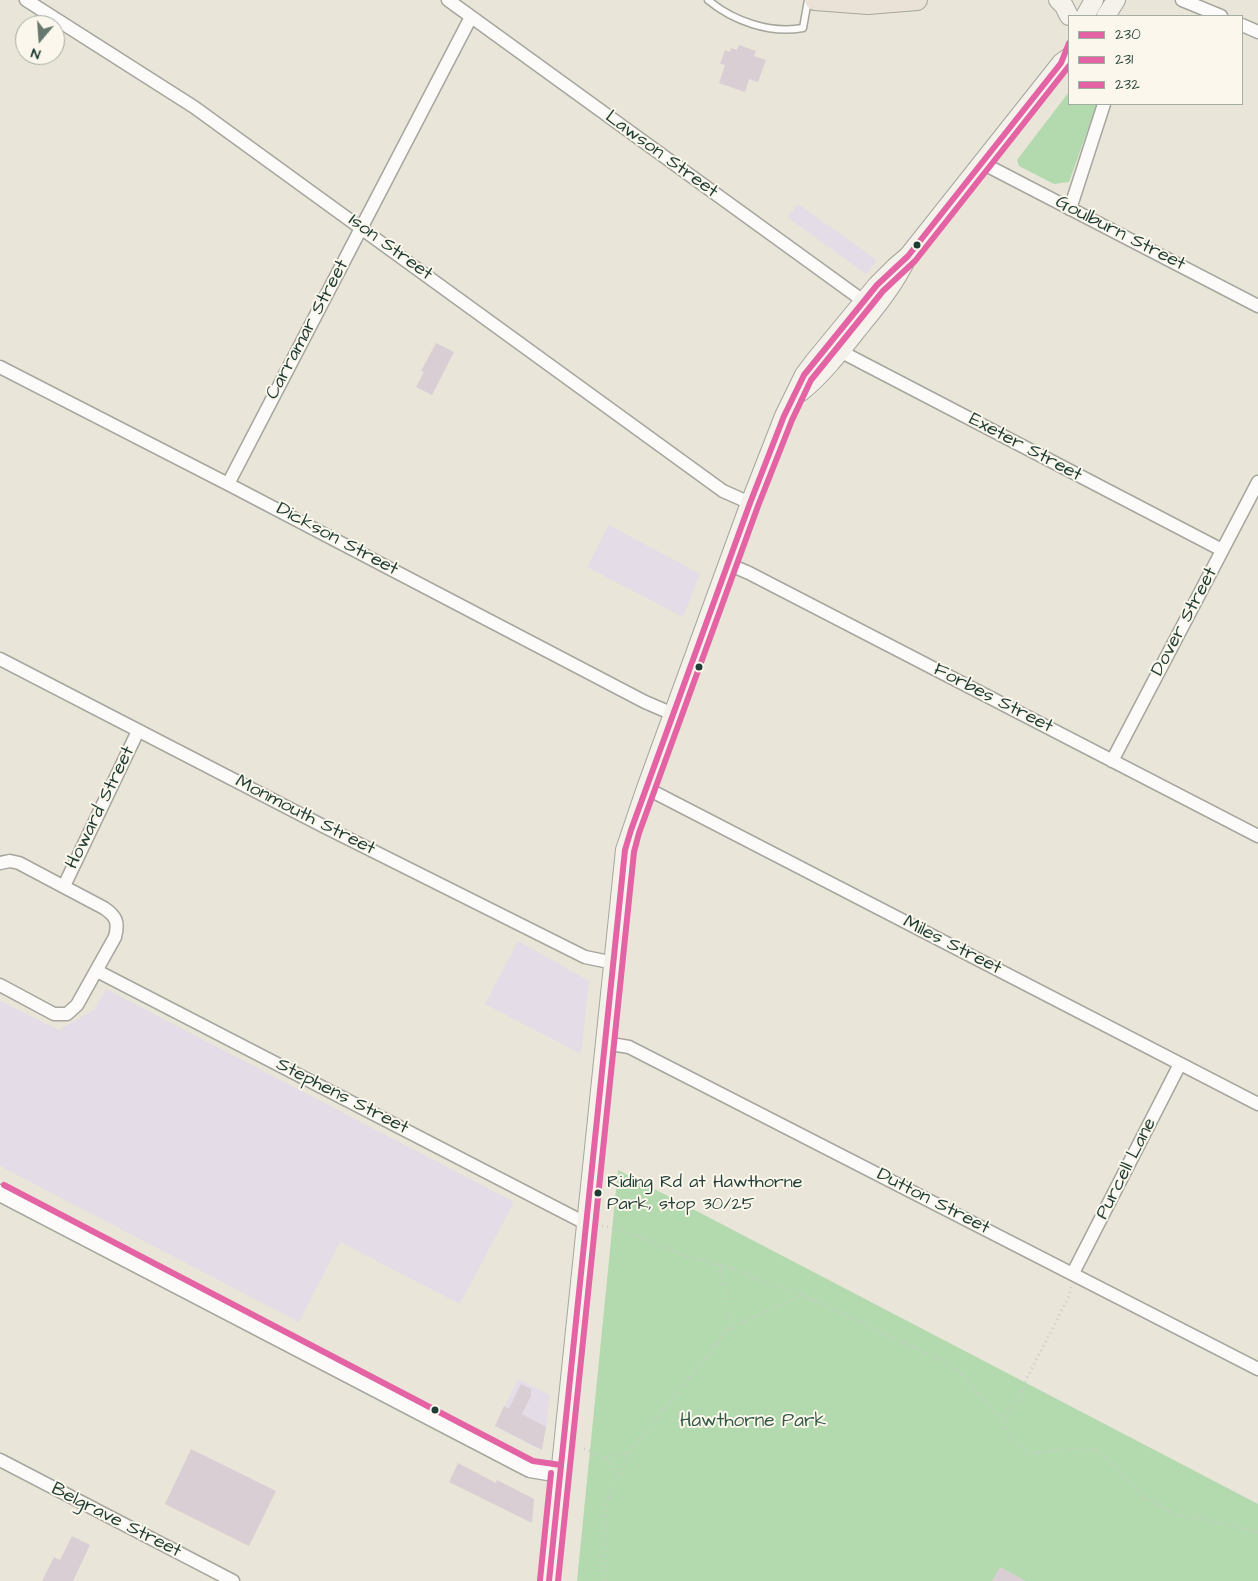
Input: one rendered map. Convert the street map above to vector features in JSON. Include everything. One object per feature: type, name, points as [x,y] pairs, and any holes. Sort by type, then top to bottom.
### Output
[{"type":"main road","points":[[815,0],[868,4],[917,0]]},
{"type":"main road","points":[[1058,0],[1068,15]]},
{"type":"main road","points":[[1086,15],[1094,0]]},
{"type":"main road","points":[[1107,15],[1116,0]]},
{"type":"main road","points":[[549,1581],[625,850],[750,503],[784,416],[804,375],[834,348],[869,305],[895,266],[908,256],[1065,60],[1068,47]]},
{"type":"street","name":"Ison Street","points":[[26,0],[194,107],[723,491],[750,503]]},
{"type":"street","name":"Lawson Street","points":[[448,0],[869,305]]},
{"type":"street","points":[[1182,0],[1218,15]]},
{"type":"street","name":"Carramar Street","points":[[228,484],[471,17]]},
{"type":"street","points":[[1243,25],[1258,32]]},
{"type":"street","points":[[1070,209],[1104,105]]},
{"type":"street","name":"Goulburn Street","points":[[982,163],[1258,306]]},
{"type":"street","name":"Exeter Street","points":[[834,348],[1222,550]]},
{"type":"street","name":"Dickson Street","points":[[0,367],[645,702],[673,714]]},
{"type":"street","name":"Dover Street","points":[[1112,761],[1258,482]]},
{"type":"street","name":"Forbes Street","points":[[728,564],[753,575],[1258,836]]},
{"type":"street","name":"Monmouth Street","points":[[0,659],[325,827],[576,953],[594,960],[614,963]]},
{"type":"street","name":"Howard Street","points":[[64,886],[138,731]]},
{"type":"street","name":"Miles Street","points":[[646,788],[1258,1104]]},
{"type":"street","points":[[0,863],[10,861],[19,863],[104,908],[114,915],[118,921],[115,936],[77,1004],[68,1014],[54,1014],[0,985]]},
{"type":"street","name":"Stephens Street","points":[[96,971],[587,1224]]},
{"type":"street","name":"Dutton Street","points":[[605,1043],[628,1047],[1258,1369]]},
{"type":"street","name":"Purcell Lane","points":[[1073,1274],[1180,1064]]},
{"type":"street","points":[[0,1193],[530,1469],[560,1474]]},
{"type":"street","name":"Belgrave Street","points":[[0,1460],[233,1581]]},
{"type":"lane","points":[[708,0],[726,13],[761,27],[778,30],[803,28],[808,0]]},
{"type":"path","points":[[587,1224],[609,1227],[655,1242],[685,1256],[718,1264],[803,1295],[945,1362],[960,1373],[1002,1420],[1012,1439],[1028,1454],[1067,1449],[1096,1449],[1142,1496],[1175,1515],[1204,1519],[1258,1532]]},
{"type":"path","points":[[718,1264],[726,1286],[728,1329]]},
{"type":"path","points":[[1002,1420],[1020,1398],[1027,1378],[1069,1296],[1073,1274]]},
{"type":"path","points":[[605,1581],[602,1562],[606,1503],[630,1452],[728,1329],[803,1295]]},
{"type":"path","points":[[584,1449],[606,1458],[619,1474]]},
{"type":"path","points":[[606,1458],[630,1452]]},
{"type":"shaded area","points":[[798,204],[877,260],[866,274],[787,217]]},
{"type":"shaded area","points":[[609,525],[700,574],[683,617],[587,567]]},
{"type":"shaded area","points":[[518,941],[589,981],[581,1054],[485,1004]]},
{"type":"shaded area","points":[[106,989],[514,1202],[460,1304],[340,1242],[299,1322],[0,1166],[0,1001],[59,1030],[95,1009]]},
{"type":"shaded area","points":[[518,1379],[550,1395],[546,1427],[537,1448],[495,1426]]},
{"type":"green space","points":[[1068,93],[1068,105],[1097,105],[1069,182],[1054,184],[1019,166],[1017,160]]},
{"type":"green space","name":"Hawthorne Park","points":[[618,1170],[1258,1504],[1258,1581],[577,1581]]},
{"type":"building","points":[[739,45],[756,51],[754,56],[766,60],[758,82],[749,79],[745,92],[719,83],[725,65],[720,64],[725,50],[730,52],[731,48],[737,50]]},
{"type":"building","points":[[436,343],[454,352],[432,395],[416,387],[424,372],[421,371]]},
{"type":"building","points":[[521,1384],[531,1389],[531,1396],[522,1414],[546,1427],[542,1450],[495,1426],[504,1406],[509,1409]]},
{"type":"building","points":[[191,1449],[276,1491],[249,1546],[165,1504]]},
{"type":"building","points":[[458,1463],[496,1483],[497,1480],[534,1499],[532,1523],[449,1482]]},
{"type":"building","points":[[72,1536],[90,1545],[73,1581],[42,1581],[54,1557],[60,1560]]},
{"type":"building","points":[[1000,1567],[1026,1581],[992,1581]]},
{"type":"transit line","name":"230","points":[[549,1581],[625,850],[631,830],[750,503],[784,416],[804,375],[877,285],[908,256],[1061,63],[1068,46]]},
{"type":"transit line","name":"231","points":[[558,1581],[634,852],[639,833],[758,506],[792,420],[811,380],[883,291],[915,261],[1068,67]]},
{"type":"transit line","name":"232","points":[[4,1185],[533,1461],[561,1465]]},
{"type":"transit line","name":"232","points":[[540,1580],[551,1473]]},
{"type":"place","name":"Riding Rd at Hawthorne Park, stop 30/25","points":[[598,1193]]}]
